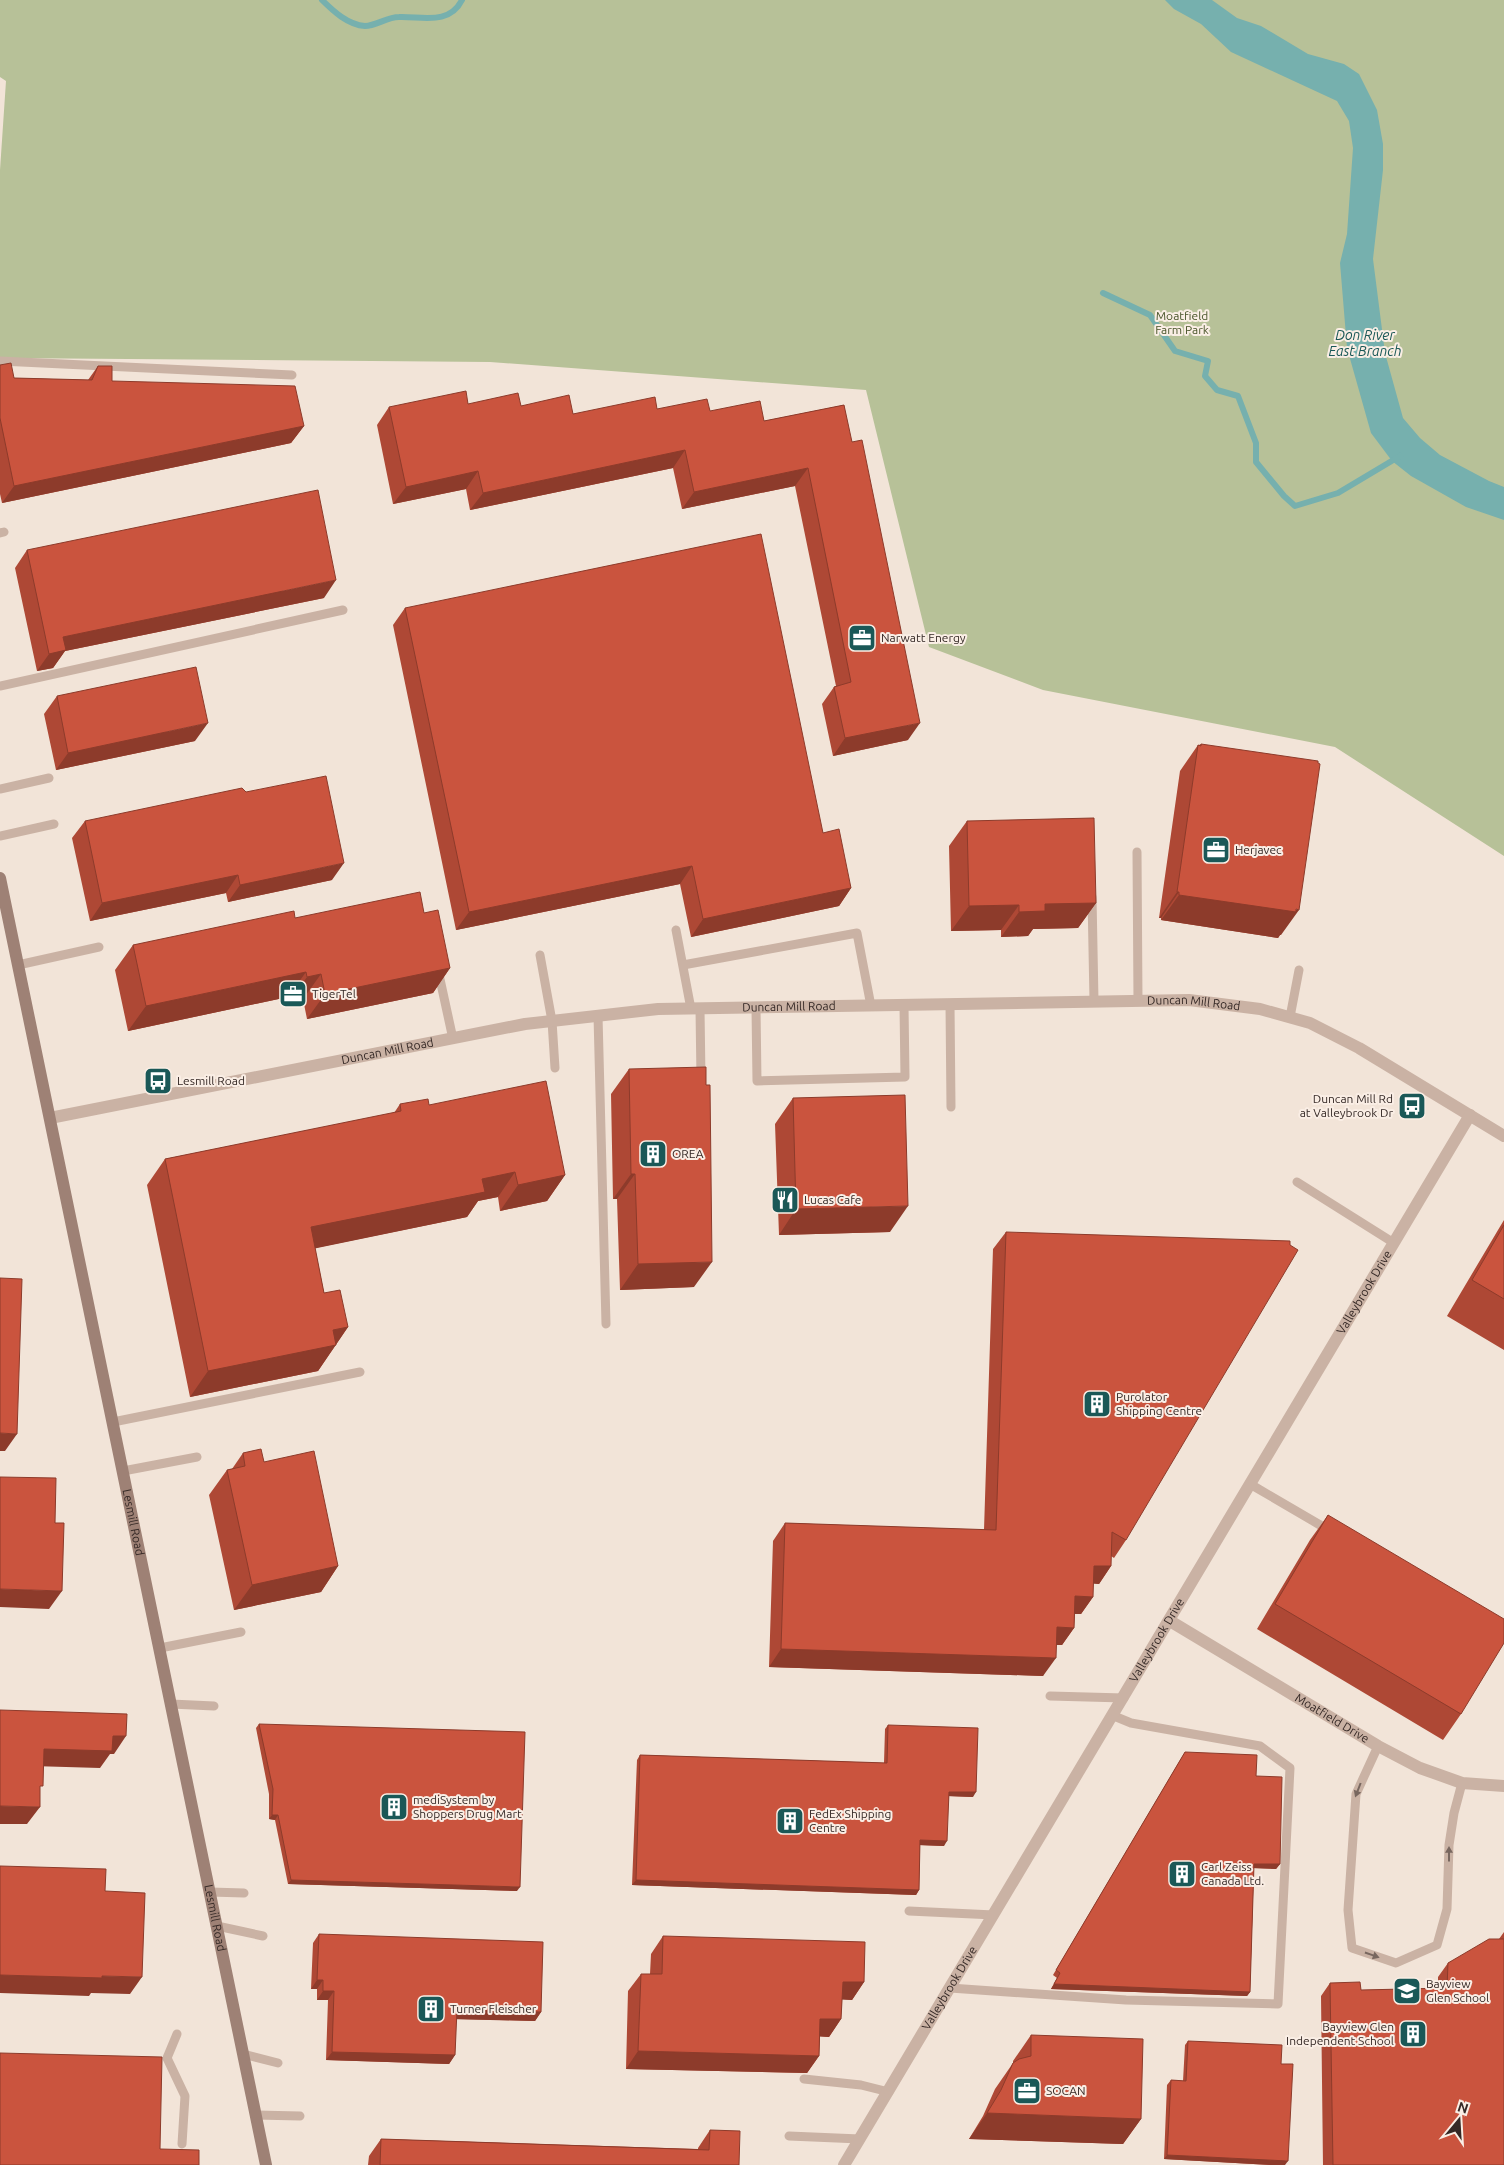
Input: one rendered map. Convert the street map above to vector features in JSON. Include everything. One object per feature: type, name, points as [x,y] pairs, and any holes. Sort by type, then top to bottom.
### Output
[{"type":"street","name":"Lesmill Road","points":[[0,878],[266,2165]]},
{"type":"street","name":"Duncan Mill Road","points":[[50,1118],[552,1021],[658,1009],[1189,1000],[1260,1009],[1310,1023],[1359,1048],[1504,1136]]},
{"type":"street","name":"Valleybrook Drive","points":[[847,2164],[860,2139],[1114,1716],[1470,1116]]},
{"type":"street","name":"Moatfield Drive","points":[[1170,1621],[1378,1746],[1420,1768],[1462,1783],[1504,1786]]},
{"type":"lane","points":[[0,361],[292,375]]},
{"type":"lane","points":[[0,686],[343,610]]},
{"type":"lane","points":[[0,789],[49,778]]},
{"type":"lane","points":[[0,836],[54,824]]},
{"type":"lane","points":[[1137,852],[1138,1001]]},
{"type":"lane","points":[[1092,890],[1094,1002]]},
{"type":"lane","points":[[676,930],[695,1009],[701,1087]]},
{"type":"lane","points":[[683,965],[857,933],[871,1006]]},
{"type":"lane","points":[[18,965],[99,947]]},
{"type":"lane","points":[[540,955],[552,1021],[555,1068]]},
{"type":"lane","points":[[436,963],[453,1039]]},
{"type":"lane","points":[[1290,1017],[1300,970]]},
{"type":"lane","points":[[950,1004],[951,1107]]},
{"type":"lane","points":[[756,1008],[757,1081],[904,1077],[904,1005]]},
{"type":"lane","points":[[598,1016],[606,1324]]},
{"type":"lane","points":[[1298,1182],[1394,1243]]},
{"type":"lane","points":[[113,1422],[360,1372]]},
{"type":"lane","points":[[123,1471],[197,1457]]},
{"type":"lane","points":[[1250,1484],[1320,1525]]},
{"type":"lane","points":[[160,1648],[241,1632]]},
{"type":"lane","points":[[1050,1696],[1124,1698]]},
{"type":"lane","points":[[171,1704],[214,1706]]},
{"type":"lane","points":[[950,1988],[1126,2000],[1278,2004],[1290,1768],[1260,1746],[1131,1723],[1114,1716]]},
{"type":"lane","points":[[1378,1746],[1356,1794],[1348,1910],[1352,1948],[1396,1963],[1437,1945],[1447,1909],[1449,1845],[1454,1813],[1462,1783]]},
{"type":"lane","points":[[210,1892],[244,1893]]},
{"type":"lane","points":[[909,1911],[994,1915]]},
{"type":"lane","points":[[217,1926],[263,1936]]},
{"type":"lane","points":[[177,2034],[168,2058],[185,2096],[182,2144]]},
{"type":"lane","points":[[243,2054],[278,2063]]},
{"type":"lane","points":[[804,2079],[861,2085],[889,2092]]},
{"type":"lane","points":[[256,2115],[300,2116]]},
{"type":"lane","points":[[789,2136],[860,2139]]},
{"type":"green space","name":"Moatfield Farm Park","points":[[0,0],[1504,0],[1504,856],[1335,747],[1043,690],[929,647],[866,390],[490,362],[0,358],[0,170],[6,81],[0,77]]},
{"type":"water","name":"Don River East Branch","points":[[1165,0],[1212,0],[1237,18],[1261,26],[1308,54],[1344,64],[1359,74],[1377,110],[1383,144],[1383,170],[1373,259],[1385,353],[1403,418],[1420,438],[1440,455],[1504,487],[1504,520],[1466,507],[1411,476],[1392,461],[1371,433],[1347,348],[1340,263],[1347,234],[1353,148],[1349,121],[1337,101],[1231,52],[1201,24],[1174,9]]},
{"type":"building","points":[[11,363],[14,378],[92,380],[98,366],[112,366],[112,381],[295,386],[304,426],[14,486],[0,418],[0,365]]},
{"type":"building","points":[[466,391],[468,404],[518,393],[521,406],[569,395],[573,414],[655,397],[657,409],[707,399],[710,411],[760,401],[764,421],[844,405],[852,442],[862,440],[920,723],[845,738],[834,687],[851,682],[808,468],[694,492],[685,450],[483,493],[478,471],[406,487],[389,407]]},
{"type":"building","points":[[318,490],[336,580],[63,637],[66,650],[49,654],[27,550]]},
{"type":"building","points":[[761,534],[823,833],[839,829],[851,888],[703,919],[692,866],[469,912],[405,608]]},
{"type":"building","points":[[196,667],[208,723],[68,753],[57,696]]},
{"type":"building","points":[[1201,744],[1318,761],[1320,764],[1299,910],[1296,909],[1296,912],[1179,895],[1179,892],[1177,892],[1198,745],[1201,746]]},
{"type":"building","points":[[326,776],[344,863],[240,885],[238,875],[102,903],[85,821],[242,788],[246,792]]},
{"type":"building","points":[[1094,818],[1096,903],[1045,904],[1045,911],[1019,912],[1019,905],[969,906],[967,821]]},
{"type":"building","points":[[420,892],[424,913],[438,910],[450,968],[325,994],[321,974],[307,977],[306,972],[146,1006],[133,945],[294,911],[295,918]]},
{"type":"building","name":"OREA","points":[[706,1067],[706,1085],[710,1085],[712,1262],[638,1264],[635,1174],[631,1174],[629,1069]]},
{"type":"building","points":[[546,1081],[565,1175],[518,1185],[515,1172],[482,1179],[485,1192],[311,1227],[324,1293],[340,1290],[348,1327],[333,1330],[336,1345],[208,1371],[165,1159],[401,1111],[400,1104],[428,1099],[429,1105]]},
{"type":"building","points":[[905,1095],[908,1206],[796,1209],[793,1098]]},
{"type":"building","points":[[1504,1225],[1504,1299],[1472,1280]]},
{"type":"building","name":"Purolator Shipping Centre","points":[[1006,1232],[1290,1241],[1290,1245],[1298,1250],[1126,1540],[1112,1532],[1111,1566],[1094,1566],[1093,1597],[1075,1596],[1074,1628],[1057,1627],[1056,1658],[781,1649],[785,1523],[996,1530]]},
{"type":"building","points":[[0,1278],[22,1279],[17,1434],[0,1433]]},
{"type":"building","points":[[261,1449],[264,1462],[314,1451],[338,1566],[252,1585],[227,1470],[245,1466],[243,1453]]},
{"type":"building","points":[[0,1477],[56,1478],[55,1523],[64,1523],[62,1591],[0,1589]]},
{"type":"building","points":[[1328,1515],[1504,1619],[1504,1643],[1461,1714],[1275,1604]]},
{"type":"building","points":[[0,1710],[127,1714],[126,1736],[113,1736],[112,1751],[44,1749],[43,1786],[40,1786],[40,1807],[0,1806]]},
{"type":"building","name":"mediSystem by Shoppers Drug Mart","points":[[259,1724],[525,1732],[520,1887],[291,1880],[278,1815],[272,1815],[273,1789]]},
{"type":"building","name":"FedEx Shipping Centre","points":[[888,1725],[978,1728],[976,1792],[949,1792],[947,1841],[920,1840],[919,1890],[636,1880],[640,1755],[887,1763]]},
{"type":"building","name":"Carl Zeiss Canada Ltd.","points":[[1185,1752],[1257,1755],[1256,1776],[1282,1777],[1280,1864],[1254,1864],[1250,1992],[1054,1984],[1060,1973],[1056,1970]]},
{"type":"building","points":[[0,1866],[106,1869],[105,1891],[145,1893],[142,1977],[102,1976],[102,1978],[0,1975]]},
{"type":"building","name":"Turner Fleischer","points":[[319,1934],[543,1942],[541,2012],[457,2010],[455,2055],[332,2052],[334,1991],[323,1991],[323,1980],[317,1980]]},
{"type":"building","points":[[663,1936],[865,1942],[864,1982],[843,1982],[841,2019],[820,2019],[819,2056],[638,2051],[641,1974],[662,1974]]},
{"type":"building","name":"Bayview Glen Independent School","points":[[1489,1939],[1504,1939],[1504,2165],[1333,2165],[1330,1983],[1360,1982],[1361,1990],[1447,1988],[1448,1963]]},
{"type":"building","points":[[1031,2035],[1143,2039],[1141,2119],[987,2113],[1001,2090],[1013,2063],[1019,2059],[1031,2056]]},
{"type":"building","points":[[1188,2041],[1282,2045],[1281,2064],[1293,2064],[1288,2161],[1167,2155],[1171,2080],[1186,2081]]},
{"type":"building","points":[[0,2053],[162,2057],[160,2149],[199,2150],[199,2165],[0,2165]]},
{"type":"building","points":[[710,2130],[740,2131],[739,2165],[380,2165],[381,2139],[709,2150]]},
{"type":"waterway","points":[[322,0],[347,20],[365,26],[395,17],[442,17],[456,8],[462,0]]},
{"type":"waterway","points":[[1103,293],[1150,315],[1175,351],[1208,361],[1205,376],[1217,390],[1238,396],[1256,443],[1256,462],[1284,496],[1295,506],[1338,493],[1400,456]]},
{"type":"place","name":"Narwatt Energy","points":[[862,638]]},
{"type":"place","name":"Herjavec","points":[[1216,850]]},
{"type":"place","name":"TigerTel","points":[[293,994]]},
{"type":"place","name":"Lesmill Road","points":[[158,1081]]},
{"type":"place","name":"Duncan Mill Rd at Valleybrook Dr","points":[[1412,1106]]},
{"type":"place","name":"OREA","points":[[653,1154]]},
{"type":"place","name":"Lucas Cafe","points":[[785,1200]]},
{"type":"place","name":"Purolator Shipping Centre","points":[[1097,1404]]},
{"type":"place","name":"mediSystem by Shoppers Drug Mart","points":[[394,1807]]},
{"type":"place","name":"FedEx Shipping Centre","points":[[790,1821]]},
{"type":"place","name":"Carl Zeiss Canada Ltd.","points":[[1182,1874]]},
{"type":"place","name":"Bayview Glen School","points":[[1407,1991]]},
{"type":"place","name":"Turner Fleischer","points":[[431,2009]]},
{"type":"place","name":"Bayview Glen Independent School","points":[[1413,2034]]},
{"type":"place","name":"SOCAN","points":[[1027,2091]]}]
